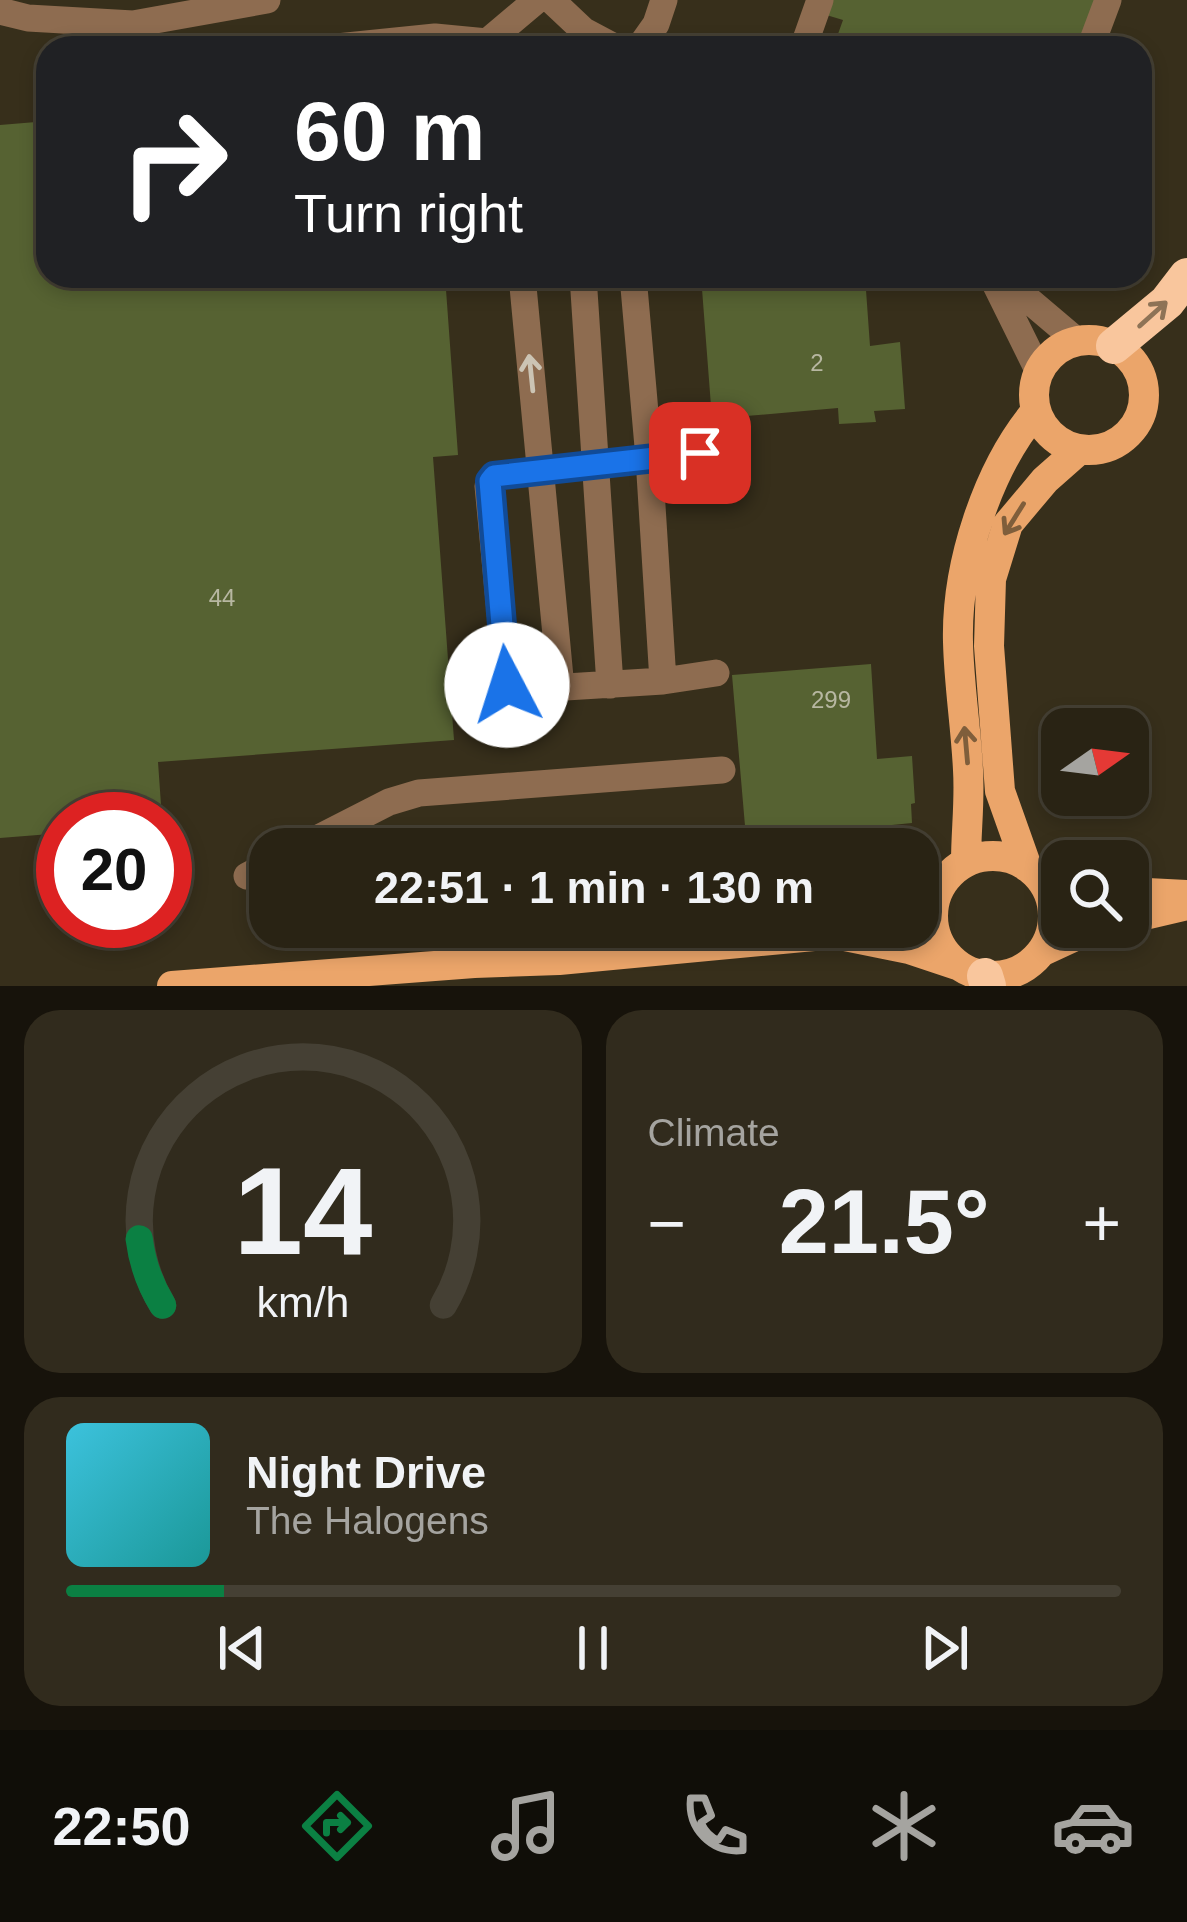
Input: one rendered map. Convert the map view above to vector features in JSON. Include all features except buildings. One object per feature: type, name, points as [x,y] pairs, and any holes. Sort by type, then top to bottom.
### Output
[{"type":"highway","points":[[1096,344],[1167,302],[1187,276]]},
{"type":"main road","points":[[1096,344],[1128,356],[1144,387],[1138,421],[1113,445],[1079,450],[1043,425],[1034,398],[1040,372],[1062,347],[1096,344]]},
{"type":"main road","points":[[966,862],[969,794],[958,642],[963,576],[985,499],[1036,411]]},
{"type":"main road","points":[[1041,874],[1000,791],[988,646],[991,579],[1008,524],[1045,480],[1079,450]]},
{"type":"main road","points":[[939,883],[966,862],[981,857],[1013,860],[1041,874]]},
{"type":"main road","points":[[1149,893],[1187,896]]},
{"type":"main road","points":[[1149,914],[1187,905]]},
{"type":"main road","points":[[939,944],[977,976]]},
{"type":"main road","points":[[172,986],[559,961],[679,948]]},
{"type":"main road","points":[[906,948],[977,976],[1001,976],[1030,964],[1043,948]]},
{"type":"main road","points":[[1041,952],[1050,948]]},
{"type":"main road","points":[[487,986],[559,961]]},
{"type":"street","points":[[0,11],[133,24],[267,0]]},
{"type":"street","points":[[497,36],[537,0]]},
{"type":"street","points":[[551,0],[593,36]]},
{"type":"street","points":[[648,36],[664,0]]},
{"type":"street","points":[[807,36],[820,0]]},
{"type":"street","points":[[1094,36],[1108,0]]},
{"type":"street","points":[[523,288],[561,688]]},
{"type":"street","points":[[584,288],[610,685]]},
{"type":"street","points":[[634,288],[663,681]]},
{"type":"street","points":[[998,288],[1040,372]]},
{"type":"street","points":[[1009,288],[1096,344]]},
{"type":"street","points":[[700,453],[494,476],[488,486],[510,688],[610,685],[716,673]]},
{"type":"street","points":[[338,828],[389,802],[419,793],[722,770]]},
{"type":"route","points":[[507,685],[488,486],[494,476],[700,453]]}]
